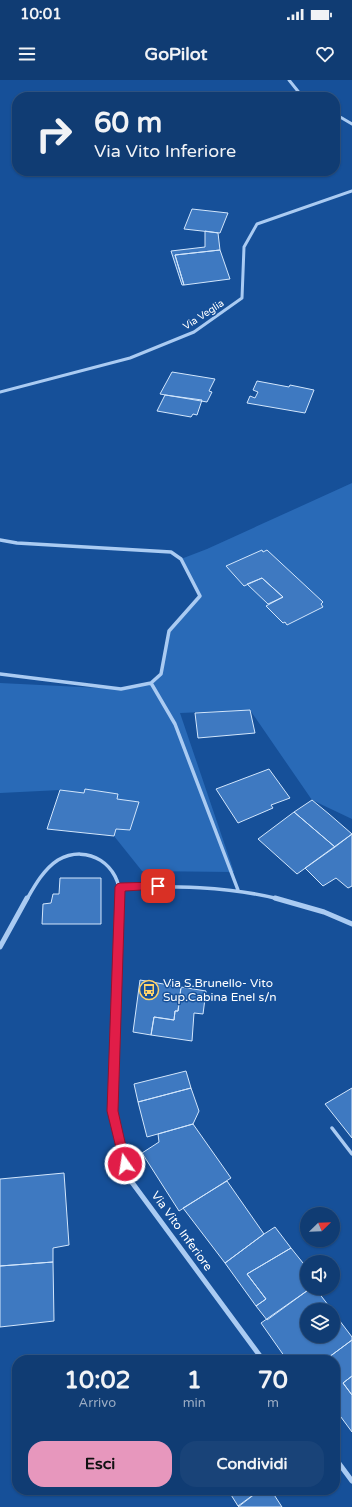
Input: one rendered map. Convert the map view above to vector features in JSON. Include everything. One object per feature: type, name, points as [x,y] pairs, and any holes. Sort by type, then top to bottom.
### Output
[{"type":"street","points":[[288,80],[300,92]]},
{"type":"street","points":[[340,117],[352,124]]},
{"type":"street","name":"Via Veglia","points":[[0,392],[130,358],[194,332],[242,298],[244,247],[257,224],[352,191]]},
{"type":"street","points":[[0,540],[17,543],[171,552],[181,558],[200,596],[169,630],[161,674],[151,683],[121,689],[0,674]]},
{"type":"street","points":[[151,683],[175,724],[238,890]]},
{"type":"street","name":"Via Vito Inferiore","points":[[0,948],[42,874],[55,862],[71,855],[88,856],[102,860],[113,870],[120,887],[112,1111],[128,1177],[259,1355]]},
{"type":"street","points":[[120,887],[170,885],[238,890],[292,900],[326,912],[352,924]]},
{"type":"street","points":[[340,1465],[352,1481]]},
{"type":"lane","points":[[332,1128],[352,1154]]},
{"type":"shaded area","points":[[352,483],[352,819],[312,800],[250,710],[180,713],[234,872],[142,871],[114,836],[116,829],[130,830],[139,802],[117,799],[118,794],[85,789],[84,793],[60,790],[0,793],[0,683],[121,689],[151,683],[161,674],[169,631],[200,596],[181,559],[207,549]]},
{"type":"building","points":[[192,209],[228,213],[220,233],[184,229]]},
{"type":"building","points":[[205,231],[218,233],[220,250],[175,255],[184,285],[182,285],[171,251],[205,247]]},
{"type":"building","points":[[220,250],[230,279],[184,285],[175,255]]},
{"type":"building","points":[[172,372],[215,379],[209,391],[212,392],[207,402],[160,394]]},
{"type":"building","points":[[257,381],[314,390],[305,413],[247,403],[250,396],[255,398],[258,392],[253,390]]},
{"type":"building","points":[[165,395],[202,400],[197,415],[193,414],[191,417],[157,411]]},
{"type":"building","points":[[262,550],[263,552],[267,550],[323,602],[321,604],[323,607],[287,625],[285,622],[283,623],[266,606],[283,597],[262,578],[244,586],[226,566]]},
{"type":"building","points":[[262,578],[283,597],[268,604],[247,584]]},
{"type":"building","points":[[250,710],[255,733],[198,738],[195,713]]},
{"type":"building","points":[[269,769],[290,798],[271,805],[273,808],[238,823],[216,789]]},
{"type":"building","points":[[85,789],[118,794],[117,799],[139,802],[130,830],[116,829],[114,836],[47,829],[60,790],[84,793]]},
{"type":"building","points":[[312,800],[352,834],[335,847],[294,812]]},
{"type":"building","points":[[294,812],[335,847],[297,874],[258,839]]},
{"type":"building","points":[[352,834],[352,886],[348,888],[336,878],[323,886],[305,868]]},
{"type":"building","points":[[60,878],[101,878],[101,924],[42,924],[43,904],[51,903],[53,894],[59,894]]},
{"type":"building","points":[[140,980],[181,987],[178,1011],[175,1011],[174,1020],[154,1017],[151,1035],[133,1032]]},
{"type":"building","points":[[181,987],[206,991],[203,1014],[194,1013],[192,1041],[151,1035],[154,1017],[174,1020],[175,1011],[178,1011]]},
{"type":"building","points":[[186,1071],[191,1088],[138,1102],[134,1084]]},
{"type":"building","points":[[191,1088],[199,1111],[193,1124],[147,1137],[138,1102]]},
{"type":"building","points":[[352,1088],[352,1138],[325,1104]]},
{"type":"building","points":[[193,1124],[231,1178],[179,1211],[142,1153],[159,1142],[158,1134]]},
{"type":"building","points":[[64,1173],[69,1245],[53,1248],[53,1262],[0,1266],[0,1179]]},
{"type":"building","points":[[227,1181],[264,1234],[225,1263],[183,1208]]},
{"type":"building","points":[[275,1227],[291,1248],[247,1274],[266,1299],[256,1306],[225,1263]]},
{"type":"building","points":[[291,1248],[300,1259],[300,1295],[301,1295],[267,1320],[256,1306],[266,1299],[247,1274]]},
{"type":"building","points":[[53,1262],[54,1321],[0,1327],[0,1266]]},
{"type":"building","points":[[301,1295],[320,1295],[327,1303],[300,1303],[300,1343],[340,1343],[340,1321],[352,1337],[352,1340],[332,1355],[283,1355],[261,1323]]},
{"type":"building","points":[[352,1340],[352,1376],[343,1383],[352,1395],[352,1432],[340,1416],[340,1355],[332,1355]]},
{"type":"building","points":[[352,1376],[352,1395],[343,1383]]},
{"type":"building","points":[[231,1495],[253,1495],[238,1506]]},
{"type":"building","points":[[254,1495],[274,1495],[282,1507],[238,1507]]},
{"type":"place","name":"Via S.Brunello- Vito Sup.Cabina Enel s/n","points":[[149,990]]},
{"type":"route","points":[[125,1164],[112,1111],[120,887],[158,886]]}]
